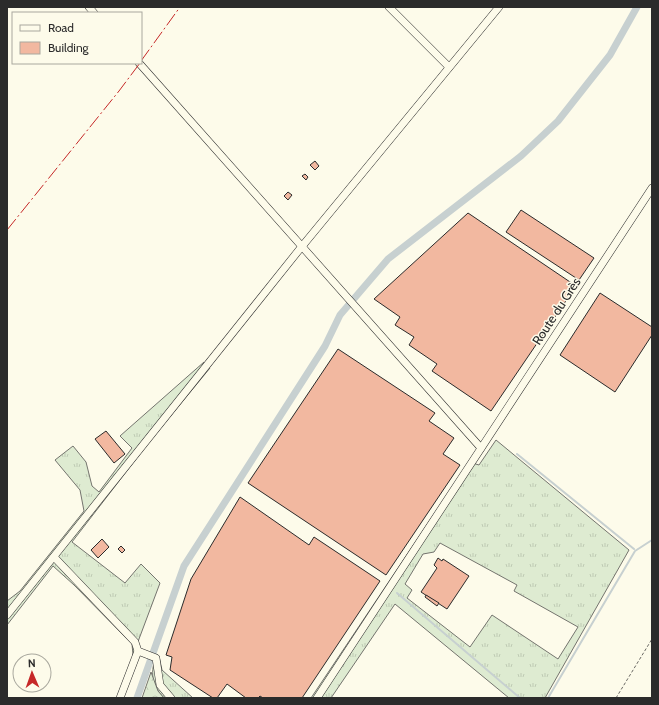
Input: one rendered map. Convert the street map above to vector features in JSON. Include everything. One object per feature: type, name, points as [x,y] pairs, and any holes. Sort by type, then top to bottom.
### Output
[{"type":"street","points":[[389,7],[449,67]]},
{"type":"street","points":[[7,615],[302,246],[500,7]]},
{"type":"street","points":[[140,64],[482,448]]},
{"type":"street","name":"Route du Grès","points":[[317,698],[652,188]]},
{"type":"street","points":[[54,557],[135,642],[140,652],[156,658],[160,684],[171,698]]},
{"type":"street","points":[[120,698],[140,652]]},
{"type":"path","points":[[616,698],[652,639]]},
{"type":"green space","points":[[204,362],[210,368],[150,441],[72,542],[125,583],[141,564],[160,583],[133,655],[132,644],[74,585],[53,566],[7,625],[7,601],[20,591],[84,511],[80,490],[55,460],[73,446],[86,462],[92,486],[99,492],[132,448],[120,436]]},
{"type":"green space","points":[[496,440],[629,550],[545,698],[509,698],[395,604],[331,698],[311,698],[469,462],[479,465]],"holes":[[[440,543],[517,585],[514,591],[578,627],[558,659],[492,615],[470,647],[407,598],[412,590],[405,584],[423,554],[434,552]]]},
{"type":"green space","points":[[156,654],[159,656],[162,670],[193,698],[164,698],[159,693],[153,678],[153,667]]},
{"type":"green space","points":[[151,672],[158,691],[164,698],[142,698]]},
{"type":"building","points":[[315,161],[319,166],[315,170],[310,165]]},
{"type":"building","points":[[305,174],[308,177],[306,180],[302,176]]},
{"type":"building","points":[[288,192],[292,195],[288,200],[284,196]]},
{"type":"building","points":[[521,210],[594,258],[579,280],[506,232]]},
{"type":"building","points":[[468,213],[576,286],[491,411],[432,371],[437,364],[409,345],[414,337],[395,325],[400,317],[374,299]]},
{"type":"building","points":[[600,293],[652,327],[652,335],[615,392],[560,355]]},
{"type":"building","points":[[338,349],[435,413],[429,421],[454,438],[443,454],[460,465],[386,575],[248,483]]},
{"type":"building","points":[[106,431],[125,454],[114,463],[95,439]]},
{"type":"building","points":[[240,497],[309,545],[314,537],[380,581],[302,698],[263,698],[260,696],[258,698],[246,698],[227,684],[217,698],[213,698],[170,670],[172,657],[166,655],[191,579]]},
{"type":"building","points":[[102,539],[109,547],[98,558],[91,550]]},
{"type":"building","points":[[121,546],[125,550],[122,553],[118,549]]},
{"type":"building","points":[[438,558],[442,561],[443,559],[469,576],[447,609],[421,592],[437,568],[434,565]]},
{"type":"building","points":[[426,595],[439,603],[437,606],[425,597]]},
{"type":"waterway","points":[[137,698],[184,566],[325,346],[340,315],[388,259],[521,156],[558,121],[610,55],[637,7]]},
{"type":"waterway","points":[[517,454],[634,549]]},
{"type":"waterway","points":[[548,698],[635,551],[652,540]]},
{"type":"waterway","points":[[397,593],[520,698]]},
{"type":"power","points":[[142,60],[180,7]]},
{"type":"power","points":[[7,230],[139,64]]}]
